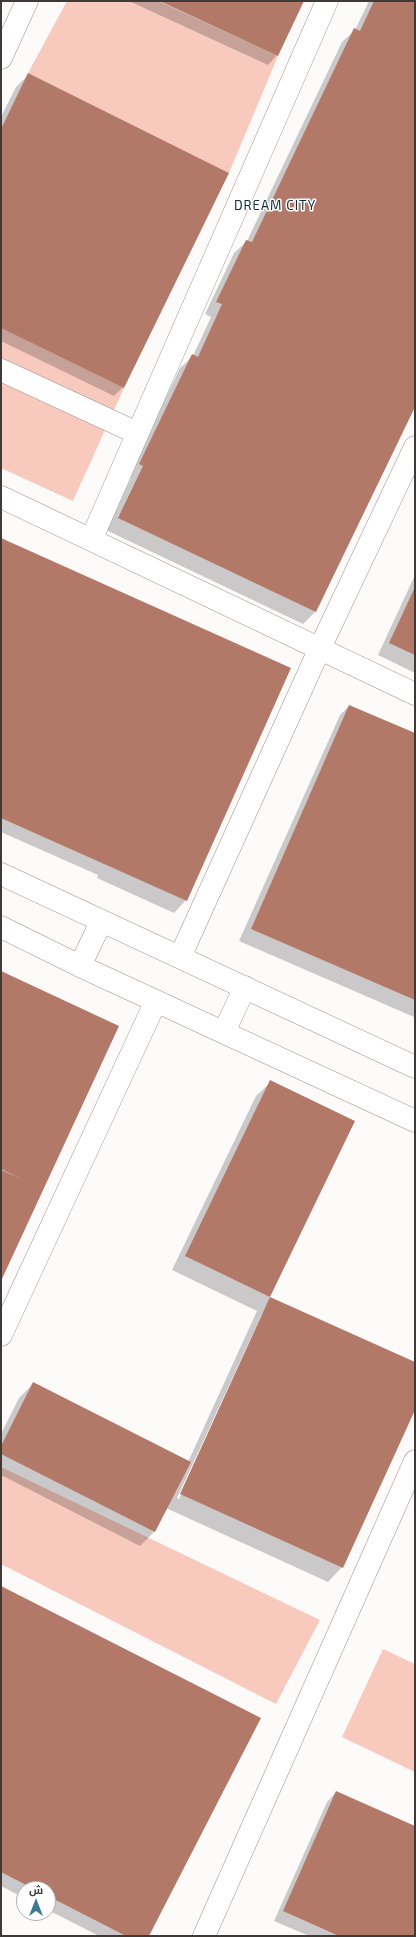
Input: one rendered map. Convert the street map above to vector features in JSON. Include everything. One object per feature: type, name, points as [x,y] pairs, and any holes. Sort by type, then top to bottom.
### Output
[{"type":"street","points":[[1,58],[27,1]]},
{"type":"street","points":[[91,540],[327,1]]},
{"type":"street","points":[[1,370],[137,433]]},
{"type":"street","points":[[180,957],[320,648],[415,447]]},
{"type":"street","points":[[1,497],[415,694]]},
{"type":"street","points":[[1,874],[101,922],[245,987],[415,1067]]},
{"type":"street","points":[[80,966],[101,922]]},
{"type":"street","points":[[1,927],[80,966],[415,1121]]},
{"type":"street","points":[[224,1032],[245,987]]},
{"type":"street","points":[[1,1335],[156,1001]]},
{"type":"street","points":[[204,1936],[415,1461]]},
{"type":"shaded area","points":[[67,1],[158,1],[278,56],[229,173],[28,73]]},
{"type":"shaded area","points":[[1,328],[124,388],[73,501],[1,468]]},
{"type":"shaded area","points":[[1,1467],[320,1620],[276,1704],[1,1564]]},
{"type":"shaded area","points":[[383,1649],[415,1664],[415,1772],[342,1737]]},
{"type":"building","points":[[160,1],[304,1],[278,56]]},
{"type":"building","points":[[374,1],[415,1],[415,407],[316,612],[118,518],[143,466],[139,464],[192,354],[198,357],[222,304],[216,302],[246,240],[252,242],[354,28],[360,31]]},
{"type":"building","points":[[28,73],[229,173],[124,388],[1,328],[1,129]]},
{"type":"building","points":[[1,538],[291,668],[187,901],[1,818]]},
{"type":"building","points":[[415,587],[415,655],[389,643]]},
{"type":"building","points":[[349,705],[415,733],[415,1000],[251,929]]},
{"type":"building","points":[[1,971],[119,1026],[1,1281],[1,1170],[22,1179],[1,1169]]},
{"type":"building","points":[[270,1080],[355,1121],[270,1297],[185,1256]]},
{"type":"building","points":[[270,1297],[415,1362],[415,1410],[343,1568],[180,1494]]},
{"type":"building","points":[[33,1382],[191,1462],[155,1532],[1,1454],[1,1446]]},
{"type":"building","points":[[1,1586],[261,1718],[149,1936],[126,1936],[56,1900],[56,1881],[18,1881],[1,1872]]},
{"type":"building","points":[[336,1791],[415,1826],[415,1936],[339,1936],[283,1911]]},
{"type":"district","name":"DREAM CITY","points":[[275,206]]}]
